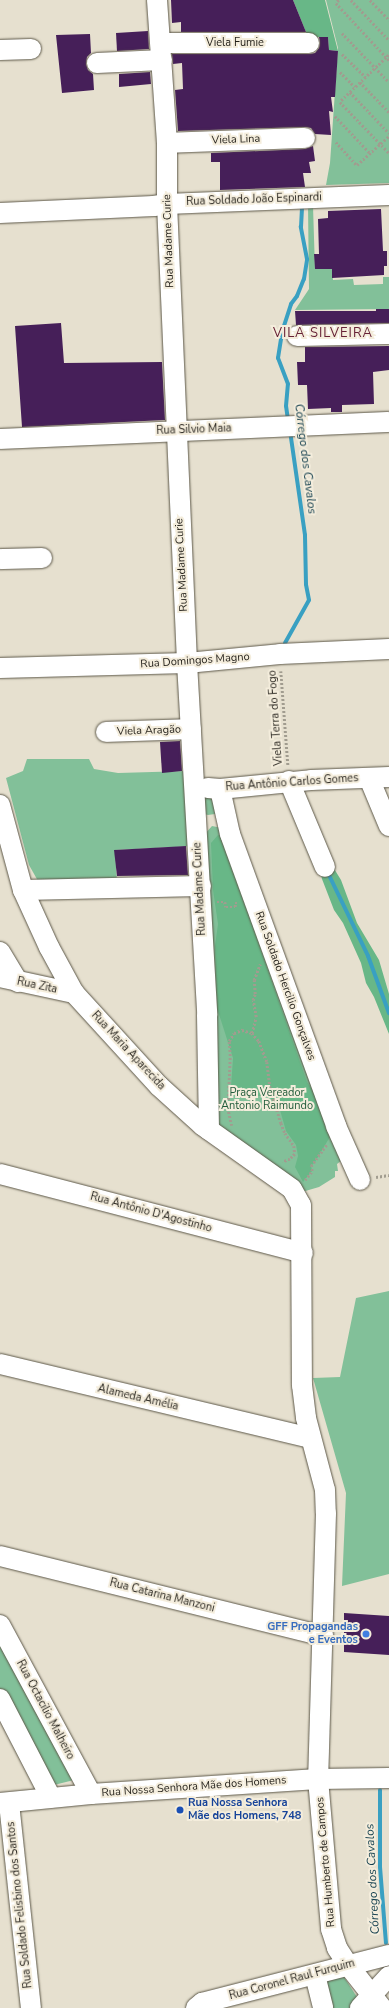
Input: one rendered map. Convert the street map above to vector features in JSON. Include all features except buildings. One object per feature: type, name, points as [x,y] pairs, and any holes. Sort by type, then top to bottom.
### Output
[{"type":"street","name":"Rua Madame Curie","points":[[158,0],[167,143],[167,204],[187,664],[207,1015],[209,1130]]},
{"type":"street","name":"Viela Fumie","points":[[97,63],[162,51],[309,43]]},
{"type":"street","points":[[0,50],[31,49]]},
{"type":"street","name":"Viela Lina","points":[[167,143],[306,138]]},
{"type":"street","name":"Rua Soldado João Espinardi","points":[[0,212],[389,195]]},
{"type":"street","points":[[297,336],[389,334]]},
{"type":"street","name":"Rua Silvio Maia","points":[[0,439],[389,422]]},
{"type":"street","points":[[0,559],[42,558]]},
{"type":"street","name":"Rua Domingos Magno","points":[[0,668],[187,664],[280,654],[389,649]]},
{"type":"street","name":"Viela Aragão","points":[[106,732],[191,729]]},
{"type":"street","name":"Rua Antônio Carlos Gomes","points":[[194,786],[220,789],[289,781],[389,777]]},
{"type":"street","points":[[369,778],[389,826]]},
{"type":"street","points":[[289,781],[325,867]]},
{"type":"street","name":"Rua Soldado Hercilio Gonçalves","points":[[220,789],[226,817],[336,1126],[360,1180]]},
{"type":"street","name":"Rua Maria Aparecida","points":[[0,805],[23,890],[49,947],[74,994],[159,1086],[209,1130],[292,1189],[301,1205],[302,1384],[310,1438]]},
{"type":"street","points":[[196,820],[226,817]]},
{"type":"street","points":[[23,890],[200,886]]},
{"type":"street","points":[[0,952],[9,980]]},
{"type":"street","name":"Rua Zita","points":[[9,980],[74,994]]},
{"type":"street","name":"Rua Antônio D'Agostinho","points":[[0,1174],[302,1253]]},
{"type":"street","name":"Alameda Amélia","points":[[0,1364],[310,1438]]},
{"type":"street","name":"Alameda Amélia","points":[[275,1430],[291,1427],[306,1418]]},
{"type":"street","name":"Rua Humberto de Campos","points":[[310,1438],[324,1490],[326,1513],[318,1779],[331,1929],[337,1948],[371,2004]]},
{"type":"street","name":"Rua Catarina Manzoni","points":[[0,1556],[323,1636]]},
{"type":"street","name":"Rua Octacilio Malheiro","points":[[0,1625],[91,1794]]},
{"type":"street","points":[[0,1699],[51,1798]]},
{"type":"street","name":"Rua Nossa Senhora Mãe dos Homens","points":[[5,1803],[91,1794],[318,1779],[389,1778]]},
{"type":"street","name":"Rua Soldado Felisbino dos Santos","points":[[5,1803],[31,2008]]},
{"type":"street","name":"Rua Coronel Raul Furquim","points":[[196,2008],[202,2003],[389,1955]]},
{"type":"street","points":[[309,1976],[311,2008]]},
{"type":"street","points":[[309,1976],[323,2008]]},
{"type":"street","points":[[371,2004],[389,1976]]},
{"type":"path","points":[[339,0],[336,3],[388,58],[360,82],[340,102],[389,153]]},
{"type":"path","points":[[351,0],[389,40]]},
{"type":"path","points":[[370,0],[389,20]]},
{"type":"path","points":[[342,33],[389,82]]},
{"type":"path","points":[[342,54],[366,77]]},
{"type":"path","points":[[340,72],[355,87]]},
{"type":"path","points":[[360,82],[389,112]]},
{"type":"path","points":[[336,142],[357,165],[389,134],[350,92]]},
{"type":"path","points":[[335,116],[370,153]]},
{"type":"path","name":"Viela Terra do Fogo","points":[[280,654],[289,781]]},
{"type":"path","points":[[213,902],[225,902],[226,907],[235,907],[235,903],[242,902]]},
{"type":"path","points":[[252,1033],[256,1017],[253,1000],[255,994],[254,980],[262,960]]},
{"type":"path","points":[[237,1131],[229,1119],[229,1041],[234,1033],[242,1030],[252,1033],[259,1041],[267,1062],[270,1087],[281,1123],[285,1133],[294,1146],[295,1154],[290,1159],[280,1162]]},
{"type":"path","points":[[224,1041],[229,1041]]},
{"type":"path","points":[[221,1103],[228,1104]]},
{"type":"path","points":[[292,1189],[303,1182],[312,1171],[311,1166],[326,1145],[336,1126]]},
{"type":"green space","points":[[293,0],[325,0],[338,51],[329,50],[328,37],[308,37]]},
{"type":"green space","points":[[326,0],[389,0],[389,183],[326,185],[330,163],[338,48]]},
{"type":"green space","points":[[308,206],[313,206],[315,269],[332,269],[333,280],[353,279],[354,285],[383,284],[383,277],[389,277],[389,309],[295,310],[309,289]]},
{"type":"green space","points":[[27,759],[89,759],[94,769],[118,773],[187,771],[195,846],[115,850],[117,881],[38,881],[29,865],[6,778],[23,771]]},
{"type":"green space","points":[[212,791],[215,814],[204,814],[198,798]]},
{"type":"green space","name":"Praça Vereador Antonio Raimundo","points":[[212,826],[222,828],[345,1158],[337,1164],[338,1171],[335,1171],[335,1177],[319,1187],[302,1192],[219,1127],[214,1115],[204,835]]},
{"type":"green space","name":"Praça Vereador Antonio Raimundo","points":[[218,835],[225,838],[256,936],[307,1082],[325,1108],[334,1130],[315,1162],[311,1166],[312,1171],[303,1182],[295,1167],[298,1156],[296,1145],[286,1131],[280,1110],[269,1096],[249,1096],[231,1087],[233,1058],[217,1008],[215,946],[218,924],[213,890],[211,843]]},
{"type":"green space","points":[[333,867],[341,880],[357,923],[379,960],[389,994],[389,1034],[374,997],[366,983],[361,963],[343,923],[334,910],[322,879],[320,870]]},
{"type":"green space","points":[[389,1291],[389,1574],[342,1586],[346,1493],[313,1378],[340,1377],[356,1298]]},
{"type":"green space","points":[[0,1639],[74,1780],[50,1786],[0,1689]]},
{"type":"green space","points":[[344,1977],[357,1997],[352,2008],[329,2008],[325,1981]]},
{"type":"waterway","name":"Córrego dos Cavalos","points":[[288,420],[286,406],[288,384],[278,358],[282,332],[291,304],[297,296],[304,279],[307,259],[301,227],[302,207]]},
{"type":"waterway","name":"Córrego dos Cavalos","points":[[285,643],[309,600],[306,584],[305,535],[290,431]]},
{"type":"waterway","name":"Córrego dos Cavalos","points":[[327,871],[368,956],[389,1013]]},
{"type":"waterway","name":"Córrego dos Cavalos","points":[[380,1790],[380,1867],[386,1943]]},
{"type":"place","name":"GFF Propagandas e Eventos","points":[[366,1634]]},
{"type":"place","name":"Rua Nossa Senhora Mãe dos Homens, 748","points":[[180,1810]]},
{"type":"district","name":"VILA SILVEIRA","points":[[323,333]]}]
